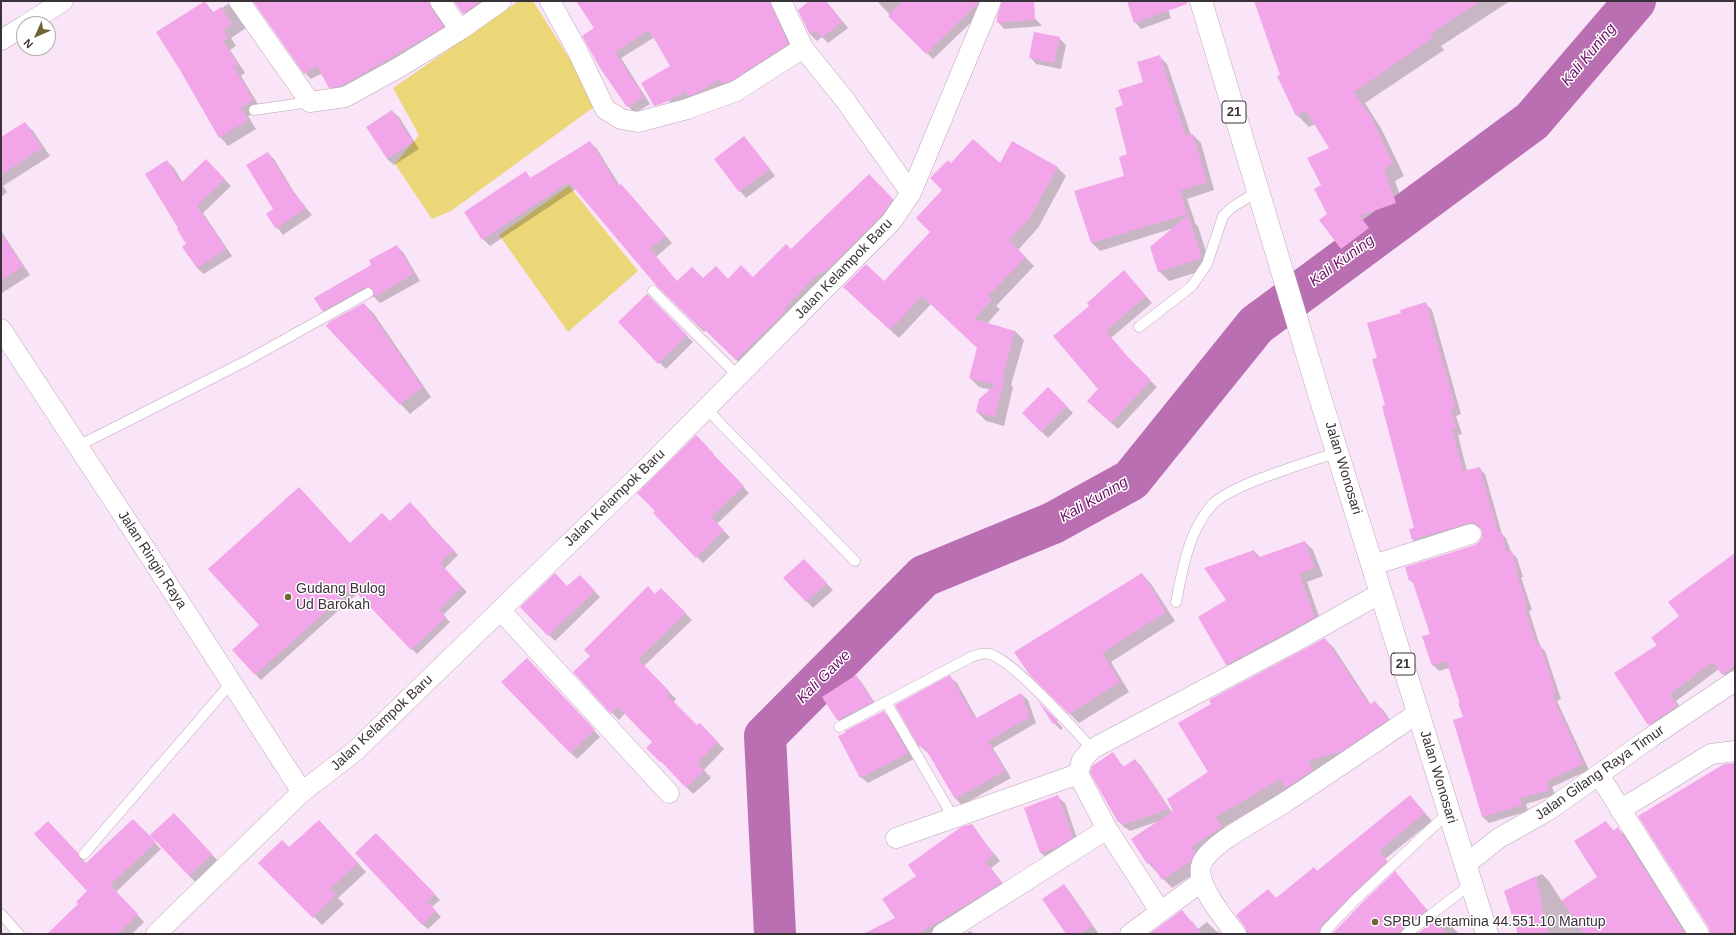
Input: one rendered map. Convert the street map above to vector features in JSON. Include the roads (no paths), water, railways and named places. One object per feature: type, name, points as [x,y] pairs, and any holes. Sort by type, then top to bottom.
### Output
[{"type":"highway","name":"Jalan Wonosari","points":[[1201,1],[1319,394],[1487,934]]},
{"type":"street","points":[[40,16],[63,1]]},
{"type":"street","points":[[239,1],[310,102],[345,98],[460,30],[501,1]]},
{"type":"street","points":[[440,1],[460,30]]},
{"type":"street","points":[[550,1],[577,50],[605,109],[621,119],[638,122],[687,109],[736,91],[802,48]]},
{"type":"street","points":[[781,1],[802,48],[845,100],[911,193]]},
{"type":"street","name":"Jalan Kelampok Baru","points":[[156,934],[302,792],[354,752],[707,408],[891,222],[911,193],[990,1]]},
{"type":"street","points":[[1,40],[16,31]]},
{"type":"street","name":"Jalan Ringin Raya","points":[[1,329],[302,792]]},
{"type":"street","points":[[1373,565],[1471,534]]},
{"type":"street","points":[[1160,911],[1107,829],[1078,774],[1082,760],[1092,749],[1294,642],[1381,593]]},
{"type":"street","points":[[500,610],[669,793]]},
{"type":"street","name":"Jalan Gilang Raya Timur","points":[[1468,874],[1499,838],[1549,810],[1599,776],[1650,738],[1735,681]]},
{"type":"street","points":[[1236,934],[1214,906],[1201,882],[1201,864],[1210,852],[1231,836],[1286,802],[1418,713]]},
{"type":"street","points":[[1620,810],[1711,754],[1735,751]]},
{"type":"street","points":[[896,838],[1078,774]]},
{"type":"street","points":[[1599,776],[1699,934]]},
{"type":"street","points":[[942,934],[1107,829]]},
{"type":"street","points":[[1135,933],[1160,911],[1201,882]]},
{"type":"lane","points":[[254,110],[310,102]]},
{"type":"lane","points":[[1139,326],[1192,286],[1207,264],[1223,216],[1231,208],[1258,191]]},
{"type":"lane","points":[[653,290],[738,376]]},
{"type":"lane","points":[[78,446],[296,335],[368,293]]},
{"type":"lane","points":[[707,408],[855,562]]},
{"type":"lane","points":[[1176,602],[1187,550],[1201,520],[1212,504],[1226,495],[1264,478],[1338,452]]},
{"type":"lane","points":[[839,727],[971,657],[983,653],[990,654],[1000,659],[1024,678],[1092,749]]},
{"type":"lane","points":[[84,854],[231,683]]},
{"type":"lane","points":[[886,702],[953,817]]},
{"type":"lane","points":[[1325,934],[1326,930],[1356,899],[1449,812]]},
{"type":"lane","points":[[1406,934],[1468,874]]},
{"type":"lane","points":[[1,914],[19,934]]},
{"type":"waterway","name":"Kali Kuning","points":[[775,934],[765,736],[924,576],[1053,523],[1131,480],[1256,325],[1532,121],[1635,1]]},
{"type":"place","name":"Gudang Bulog Ud Barokah","points":[[288,597]]},
{"type":"place","name":"SPBU Pertamina 44.551.10 Mantup","points":[[1375,922]]},
{"type":"water label","name":"Kali Gawe","points":[[824,677]]}]
